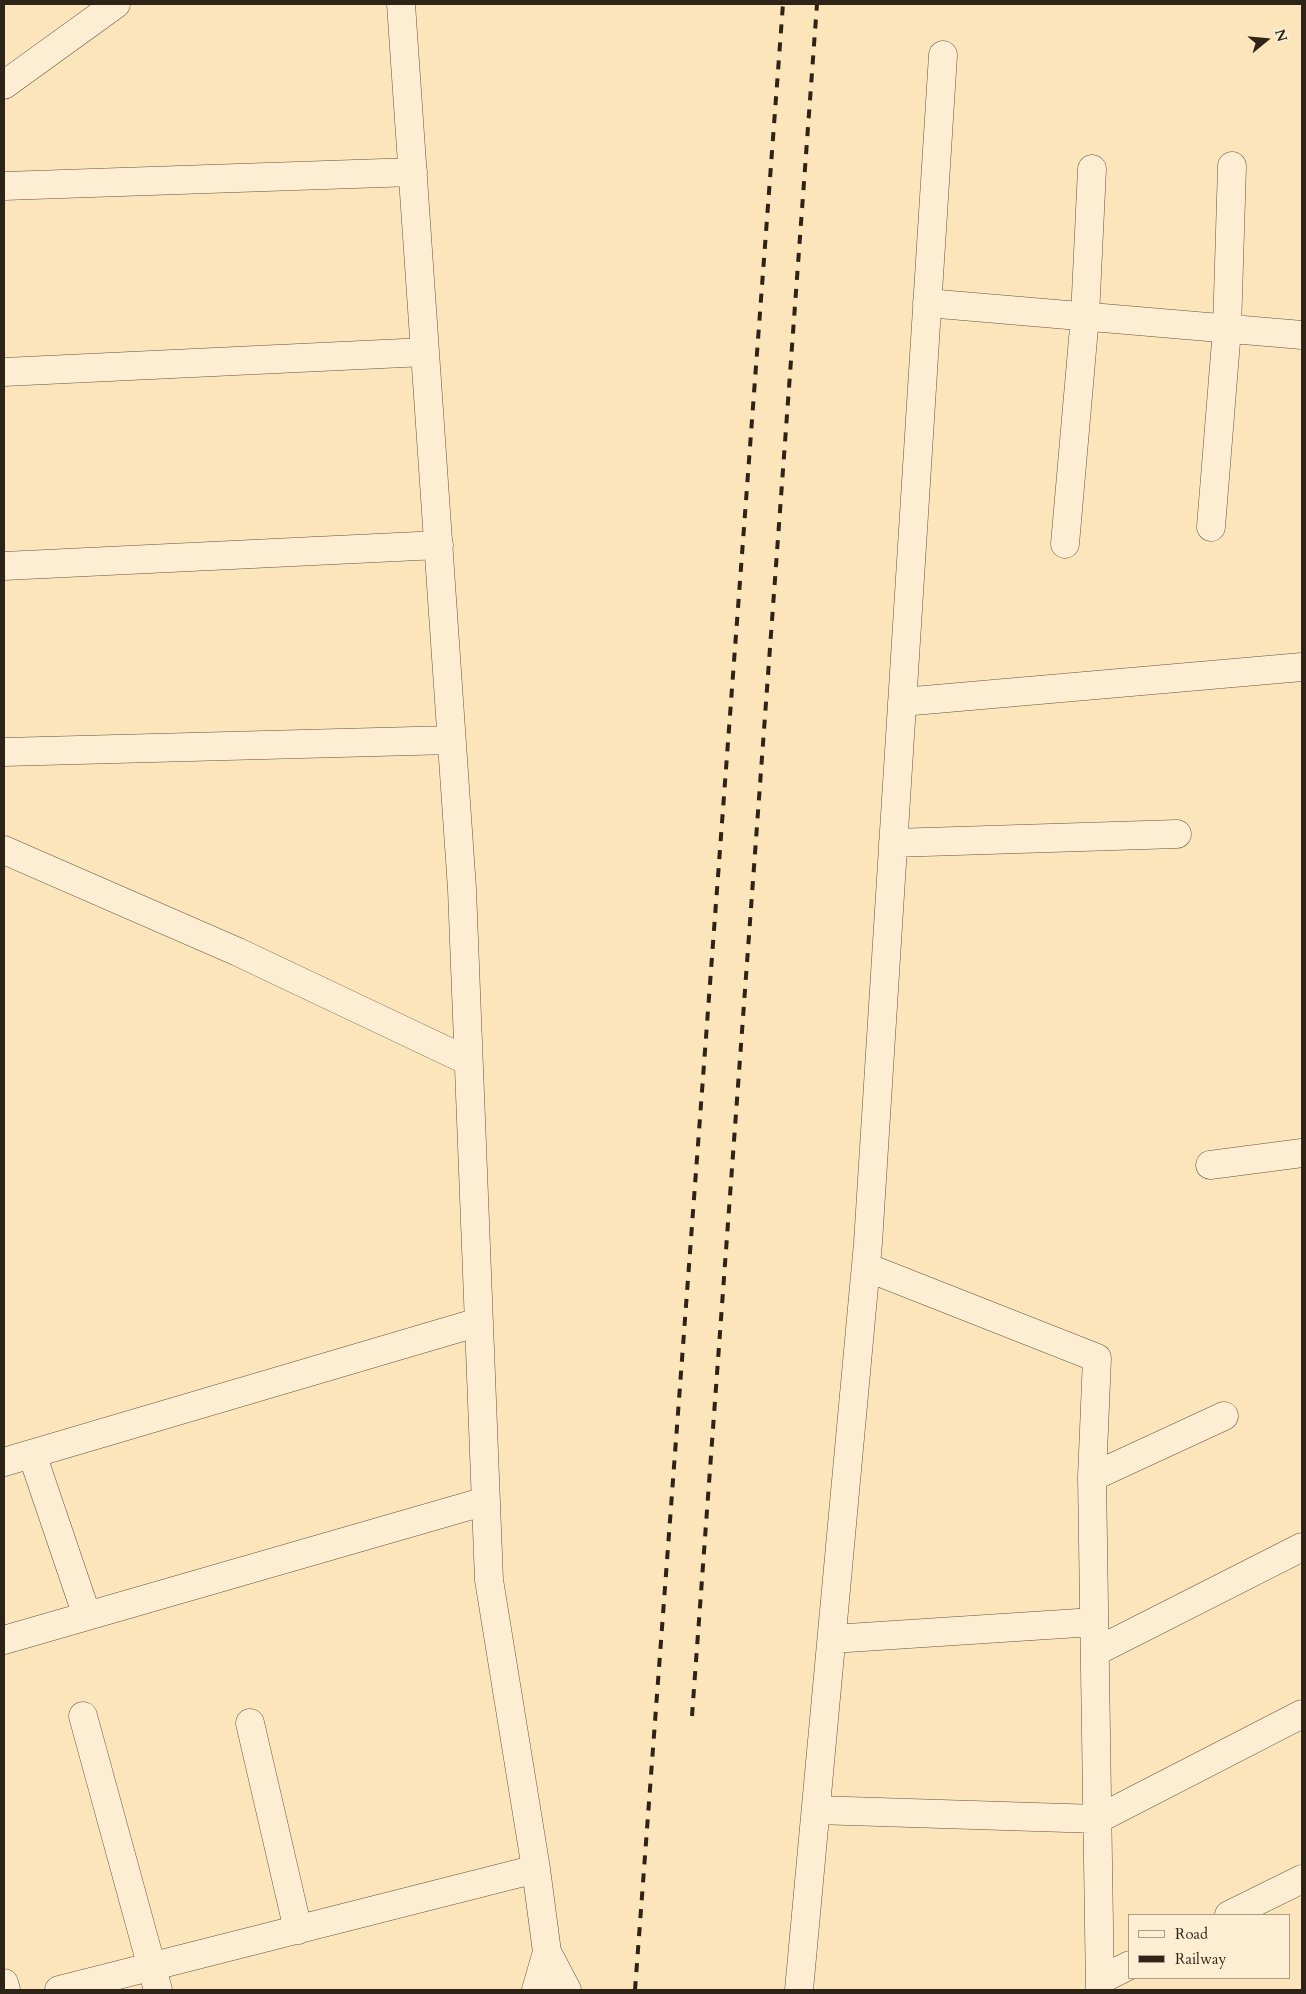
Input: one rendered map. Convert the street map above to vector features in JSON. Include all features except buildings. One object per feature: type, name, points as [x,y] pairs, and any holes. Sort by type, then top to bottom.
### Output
[{"type":"street","points":[[4,85],[116,4]]},
{"type":"street","points":[[401,4],[462,889],[490,1580],[536,1869],[547,1952],[567,1990]]},
{"type":"street","points":[[799,1990],[866,1266],[943,55]]},
{"type":"street","points":[[1211,527],[1227,329],[1232,166]]},
{"type":"street","points":[[1065,544],[1085,316],[1092,169]]},
{"type":"street","points":[[4,186],[413,172]]},
{"type":"street","points":[[927,303],[1302,335]]},
{"type":"street","points":[[4,372],[425,352]]},
{"type":"street","points":[[4,566],[439,545]]},
{"type":"street","points":[[902,702],[1302,667]]},
{"type":"street","points":[[4,752],[452,740]]},
{"type":"street","points":[[893,843],[1177,834]]},
{"type":"street","points":[[4,850],[238,952],[468,1061]]},
{"type":"street","points":[[1210,1165],[1302,1153]]},
{"type":"street","points":[[866,1266],[1097,1358],[1092,1477],[1100,1985]]},
{"type":"street","points":[[4,1462],[479,1322]]},
{"type":"street","points":[[1092,1477],[1224,1416]]},
{"type":"street","points":[[32,1454],[87,1616]]},
{"type":"street","points":[[4,1640],[486,1500]]},
{"type":"street","points":[[1095,1652],[1302,1547]]},
{"type":"street","points":[[832,1639],[1094,1622]]},
{"type":"street","points":[[816,1810],[1098,1819],[1302,1714]]},
{"type":"street","points":[[83,1716],[155,1978]]},
{"type":"street","points":[[250,1723],[298,1930]]},
{"type":"street","points":[[58,1990],[155,1978],[298,1930],[536,1869]]},
{"type":"street","points":[[1231,1914],[1302,1879]]},
{"type":"street","points":[[536,1990],[547,1952]]},
{"type":"street","points":[[1100,1985],[1128,1966]]},
{"type":"street","points":[[4,1983],[6,1990]]},
{"type":"railway","points":[[635,1990],[783,4]]},
{"type":"railway","points":[[692,1716],[817,4]]}]
